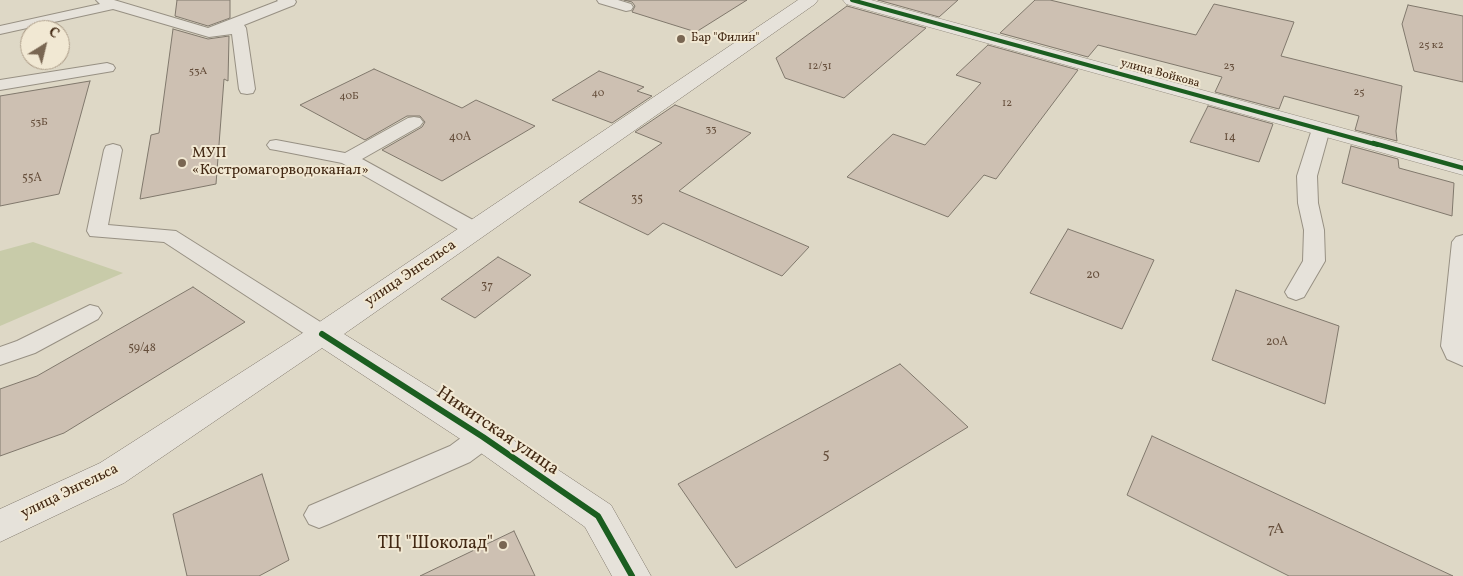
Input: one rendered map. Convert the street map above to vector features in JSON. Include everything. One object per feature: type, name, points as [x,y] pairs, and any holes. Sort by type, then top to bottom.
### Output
[{"type":"street","name":"улица Энгельса","points":[[0,526],[112,473],[322,334],[809,0]]},
{"type":"street","name":"улица Войкова","points":[[852,0],[1463,168]]},
{"type":"street","name":"Никитская улица","points":[[322,334],[484,437],[598,516],[632,576]]},
{"type":"lane","points":[[209,33],[289,2],[284,0]]},
{"type":"lane","points":[[604,0],[626,7]]},
{"type":"lane","points":[[0,30],[108,2],[209,33],[239,28],[247,89]]},
{"type":"lane","points":[[0,85],[107,68]]},
{"type":"lane","points":[[348,159],[414,122]]},
{"type":"lane","points":[[1296,292],[1314,262],[1314,230],[1308,203],[1307,176],[1321,129]]},
{"type":"lane","points":[[276,145],[348,159],[475,230]]},
{"type":"lane","points":[[113,150],[97,231],[170,236],[322,334]]},
{"type":"lane","points":[[1463,242],[1453,346],[1456,353],[1463,357]]},
{"type":"lane","points":[[0,356],[26,347],[90,313]]},
{"type":"lane","points":[[319,515],[460,454],[484,437]]},
{"type":"green space","points":[[33,242],[123,273],[0,326],[0,251]]},
{"type":"building","points":[[177,0],[230,0],[230,18],[208,26],[175,16]]},
{"type":"building","points":[[624,0],[747,0],[696,32],[632,12],[635,6],[632,2]]},
{"type":"building","points":[[878,0],[958,0],[939,17]]},
{"type":"building","points":[[1035,0],[1050,0],[1196,35],[1214,4],[1294,22],[1281,56],[1402,86],[1396,131],[1397,141],[1355,130],[1359,116],[1284,96],[1279,109],[1215,92],[1222,77],[1098,45],[1088,57],[1000,33]]},
{"type":"building","points":[[1408,5],[1463,16],[1463,82],[1414,71],[1402,24]]},
{"type":"building","points":[[847,6],[926,28],[844,98],[785,78],[776,58]]},
{"type":"building","points":[[173,29],[208,39],[229,36],[228,81],[224,79],[216,184],[140,199],[151,135],[159,133]]},
{"type":"building","points":[[988,45],[1078,70],[996,179],[984,175],[948,217],[847,177],[893,134],[925,145],[981,83],[956,75]]},
{"type":"building","points":[[374,69],[462,108],[476,100],[535,126],[442,181],[382,150],[422,127],[425,122],[420,116],[407,116],[365,140],[300,105]]},
{"type":"building","points":[[599,71],[644,87],[637,91],[652,96],[612,123],[552,100]]},
{"type":"building","points":[[90,81],[59,194],[0,206],[0,96]]},
{"type":"building","points":[[675,105],[751,133],[679,191],[809,247],[782,276],[663,223],[648,235],[579,202],[662,143],[635,132]]},
{"type":"building","points":[[1208,106],[1273,124],[1259,162],[1190,142]]},
{"type":"building","points":[[1351,146],[1398,159],[1399,168],[1454,183],[1452,216],[1342,183]]},
{"type":"building","points":[[1068,229],[1154,260],[1122,329],[1030,293]]},
{"type":"building","points":[[498,257],[531,275],[475,318],[441,299]]},
{"type":"building","points":[[193,287],[245,322],[64,433],[0,456],[0,389],[37,376]]},
{"type":"building","points":[[1236,290],[1339,326],[1325,404],[1212,360]]},
{"type":"building","points":[[900,364],[968,427],[736,568],[678,484]]},
{"type":"building","points":[[1152,436],[1453,576],[1289,576],[1127,495]]},
{"type":"building","points":[[262,474],[289,560],[259,576],[187,576],[173,514]]},
{"type":"building","name":"ТЦ \"Шоколад\"","points":[[514,531],[535,576],[420,576]]},
{"type":"cycle path","points":[[852,0],[1463,168]]},
{"type":"cycle path","points":[[322,334],[483,437],[598,516],[632,576]]},
{"type":"place","name":"Бар \"Филин\"","points":[[681,39]]},
{"type":"place","name":"МУП «Костромагорводоканал»","points":[[182,163]]},
{"type":"place","name":"ТЦ \"Шоколад\"","points":[[503,545]]}]
